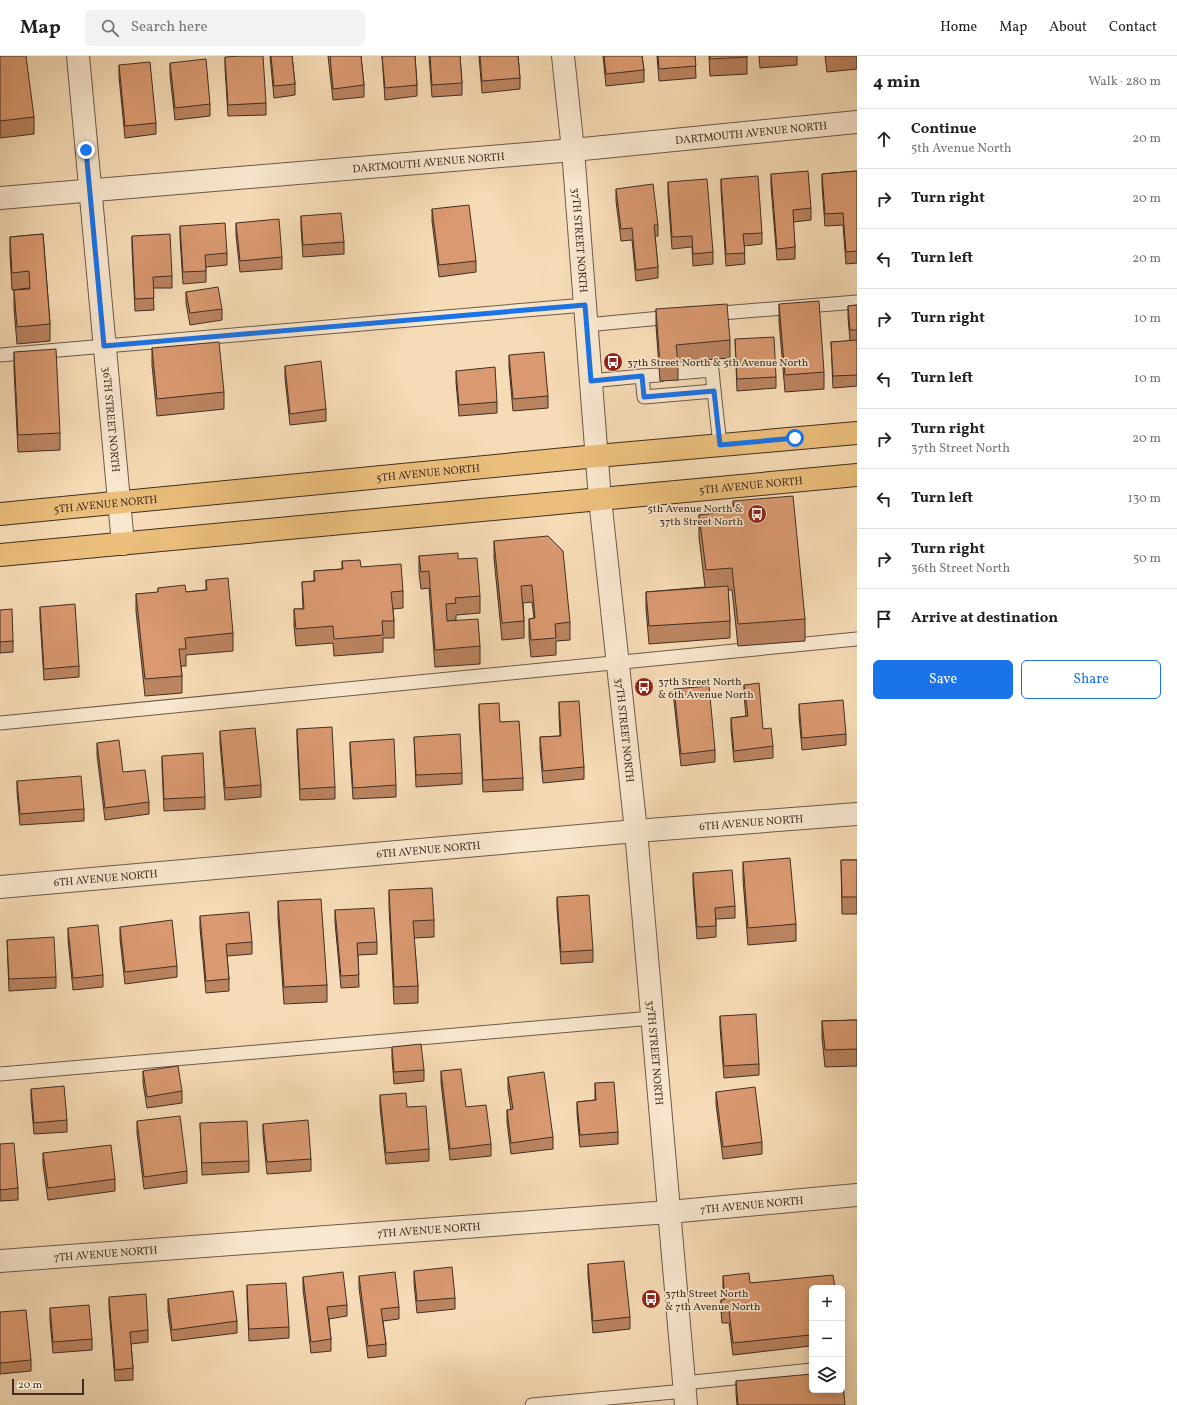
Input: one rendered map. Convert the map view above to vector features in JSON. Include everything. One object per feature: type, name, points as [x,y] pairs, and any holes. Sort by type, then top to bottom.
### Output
[{"type":"main road","name":"5TH AVENUE NORTH","points":[[0,514],[857,432]]},
{"type":"main road","name":"5TH AVENUE NORTH","points":[[0,555],[857,475]]},
{"type":"street","name":"36TH STREET NORTH","points":[[78,56],[123,544]]},
{"type":"street","name":"37TH STREET NORTH","points":[[563,56],[586,315],[600,498],[636,831],[685,1393]]},
{"type":"street","name":"DARTMOUTH AVENUE NORTH","points":[[0,198],[572,150],[857,122]]},
{"type":"street","name":"6TH AVENUE NORTH","points":[[0,887],[636,831],[857,814]]},
{"type":"street","name":"7TH AVENUE NORTH","points":[[0,1261],[669,1212],[857,1195]]},
{"type":"lane","points":[[698,315],[857,302]]},
{"type":"lane","points":[[0,355],[104,346],[586,315],[682,316]]},
{"type":"lane","points":[[677,373],[712,370],[720,445]]},
{"type":"lane","points":[[591,381],[660,375]]},
{"type":"lane","points":[[642,376],[644,397],[714,391]]},
{"type":"lane","points":[[0,723],[857,639]]},
{"type":"lane","points":[[0,1074],[652,1018]]},
{"type":"lane","points":[[532,1405],[685,1393],[809,1371]]},
{"type":"building","points":[[0,56],[26,56],[34,117],[0,121]]},
{"type":"building","points":[[263,56],[266,103],[228,105],[225,57]]},
{"type":"building","points":[[271,56],[292,56],[295,84],[274,86]]},
{"type":"building","points":[[330,56],[361,56],[364,85],[333,89]]},
{"type":"building","points":[[382,56],[415,56],[417,85],[385,88]]},
{"type":"building","points":[[430,56],[460,56],[462,83],[432,85]]},
{"type":"building","points":[[480,56],[518,56],[520,78],[482,81]]},
{"type":"building","points":[[604,56],[642,56],[644,70],[606,74]]},
{"type":"building","points":[[658,56],[695,56],[696,66],[659,69]]},
{"type":"building","points":[[710,56],[747,56],[747,57],[710,59]]},
{"type":"building","points":[[206,59],[210,104],[175,108],[170,63]]},
{"type":"building","points":[[150,62],[156,123],[125,126],[119,65]]},
{"type":"building","points":[[808,171],[811,208],[793,210],[795,247],[777,249],[771,174]]},
{"type":"building","points":[[857,171],[857,251],[846,252],[843,213],[825,214],[822,174]]},
{"type":"building","points":[[758,176],[762,233],[743,234],[745,253],[726,254],[721,179]]},
{"type":"building","points":[[707,179],[713,252],[693,254],[692,236],[672,237],[668,182]]},
{"type":"building","points":[[653,184],[658,225],[654,225],[658,267],[636,270],[632,228],[621,229],[616,189]]},
{"type":"building","points":[[469,205],[476,261],[439,265],[432,209]]},
{"type":"building","points":[[341,213],[344,242],[303,245],[301,216]]},
{"type":"building","points":[[279,219],[282,257],[240,261],[236,223]]},
{"type":"building","points":[[225,223],[227,253],[205,255],[206,271],[183,272],[180,226]]},
{"type":"building","points":[[43,234],[50,324],[17,327],[14,290],[30,289],[29,271],[12,273],[10,237]]},
{"type":"building","points":[[170,234],[172,276],[153,277],[154,298],[135,299],[132,236]]},
{"type":"building","points":[[218,287],[222,309],[190,313],[186,292]]},
{"type":"building","points":[[819,301],[824,372],[785,375],[779,304]]},
{"type":"building","points":[[727,304],[730,340],[676,345],[678,363],[660,364],[656,309]]},
{"type":"building","points":[[857,305],[857,330],[850,330],[848,306]]},
{"type":"building","points":[[774,337],[776,377],[737,379],[735,339]]},
{"type":"building","points":[[857,340],[857,375],[833,376],[831,342]]},
{"type":"building","points":[[219,342],[224,392],[157,399],[152,348]]},
{"type":"building","points":[[56,349],[60,433],[18,435],[14,352]]},
{"type":"building","points":[[544,352],[548,396],[513,399],[509,355]]},
{"type":"building","points":[[321,361],[326,409],[290,414],[285,366]]},
{"type":"building","points":[[495,367],[497,402],[459,405],[456,371]]},
{"type":"building","points":[[793,496],[805,619],[738,624],[732,568],[706,570],[699,515],[726,512],[734,506],[733,501]]},
{"type":"building","points":[[548,536],[563,551],[570,622],[555,624],[556,638],[531,640],[529,619],[535,618],[532,585],[521,586],[524,621],[502,623],[494,541]]},
{"type":"building","points":[[458,553],[458,559],[477,558],[480,596],[455,598],[456,603],[446,604],[447,621],[478,619],[480,646],[435,650],[429,571],[421,572],[419,556]]},
{"type":"building","points":[[360,560],[361,567],[401,564],[403,591],[391,592],[394,621],[382,621],[383,635],[334,639],[333,626],[296,629],[294,609],[304,609],[302,582],[315,581],[314,571],[343,569],[342,561]]},
{"type":"building","points":[[228,578],[233,633],[185,638],[186,649],[179,649],[182,676],[145,679],[136,594],[158,592],[158,588],[185,585],[186,592],[207,590],[206,580]]},
{"type":"building","points":[[728,586],[730,621],[649,626],[646,592]]},
{"type":"building","points":[[75,604],[79,666],[44,669],[40,607]]},
{"type":"building","points":[[12,609],[13,641],[0,642],[0,610]]},
{"type":"building","points":[[759,683],[763,729],[771,728],[773,746],[734,751],[731,718],[748,716],[744,685]]},
{"type":"building","points":[[709,686],[715,750],[681,754],[674,689]]},
{"type":"building","points":[[843,700],[846,734],[802,738],[799,704]]},
{"type":"building","points":[[579,701],[584,767],[543,771],[540,737],[561,736],[559,702]]},
{"type":"building","points":[[499,703],[500,722],[519,721],[523,778],[483,780],[479,704]]},
{"type":"building","points":[[332,727],[335,787],[300,789],[297,729]]},
{"type":"building","points":[[255,728],[261,785],[225,788],[220,731]]},
{"type":"building","points":[[460,734],[462,773],[416,775],[414,737]]},
{"type":"building","points":[[394,739],[396,785],[353,788],[350,742]]},
{"type":"building","points":[[119,740],[123,772],[145,770],[149,802],[105,808],[97,743]]},
{"type":"building","points":[[203,753],[205,797],[164,799],[162,756]]},
{"type":"building","points":[[81,776],[84,809],[20,814],[17,781]]},
{"type":"building","points":[[790,858],[796,924],[748,928],[743,862]]},
{"type":"building","points":[[841,860],[857,860],[857,897],[842,897]]},
{"type":"building","points":[[732,870],[735,906],[715,908],[716,926],[697,927],[693,873]]},
{"type":"building","points":[[432,888],[434,920],[413,921],[418,986],[394,987],[389,890]]},
{"type":"building","points":[[589,895],[593,950],[561,952],[557,897]]},
{"type":"building","points":[[321,899],[327,985],[284,987],[278,901]]},
{"type":"building","points":[[374,908],[377,942],[357,943],[359,975],[341,976],[335,910]]},
{"type":"building","points":[[249,912],[252,942],[226,944],[229,979],[206,981],[200,916]]},
{"type":"building","points":[[172,920],[177,966],[125,972],[120,927]]},
{"type":"building","points":[[98,925],[103,975],[73,978],[68,928]]},
{"type":"building","points":[[54,937],[56,977],[9,979],[7,940]]},
{"type":"building","points":[[756,1014],[759,1064],[724,1066],[720,1016]]},
{"type":"building","points":[[857,1020],[857,1049],[825,1050],[822,1021]]},
{"type":"building","points":[[421,1044],[424,1070],[394,1072],[392,1047]]},
{"type":"building","points":[[178,1066],[182,1091],[147,1097],[143,1071]]},
{"type":"building","points":[[461,1069],[466,1107],[486,1105],[491,1144],[450,1149],[441,1071]]},
{"type":"building","points":[[544,1072],[553,1137],[511,1143],[507,1110],[513,1109],[508,1077]]},
{"type":"building","points":[[614,1082],[618,1132],[580,1135],[577,1102],[596,1100],[595,1083]]},
{"type":"building","points":[[64,1086],[67,1120],[34,1123],[31,1089]]},
{"type":"building","points":[[755,1087],[762,1142],[723,1147],[716,1092]]},
{"type":"building","points":[[406,1093],[407,1107],[426,1106],[429,1149],[386,1153],[380,1095]]},
{"type":"building","points":[[180,1116],[187,1171],[144,1177],[137,1121]]},
{"type":"building","points":[[308,1120],[311,1159],[267,1162],[263,1124]]},
{"type":"building","points":[[247,1121],[249,1161],[202,1163],[200,1123]]},
{"type":"building","points":[[14,1143],[18,1188],[0,1190],[0,1144]]},
{"type":"building","points":[[111,1145],[115,1179],[48,1188],[43,1153]]},
{"type":"building","points":[[624,1261],[630,1317],[593,1321],[588,1264]]},
{"type":"building","points":[[452,1267],[455,1298],[417,1301],[414,1271]]},
{"type":"building","points":[[343,1272],[347,1305],[327,1307],[331,1339],[311,1342],[303,1277]]},
{"type":"building","points":[[395,1272],[399,1307],[381,1309],[386,1344],[368,1346],[359,1276]]},
{"type":"building","points":[[749,1273],[750,1283],[833,1275],[835,1285],[809,1285],[809,1335],[733,1343],[729,1311],[722,1312],[721,1300],[725,1299],[723,1276]]},
{"type":"building","points":[[286,1283],[289,1327],[249,1329],[247,1285]]},
{"type":"building","points":[[233,1291],[237,1321],[172,1330],[168,1299]]},
{"type":"building","points":[[146,1294],[148,1330],[130,1332],[133,1368],[115,1370],[109,1297]]},
{"type":"building","points":[[89,1305],[92,1339],[53,1342],[50,1308]]},
{"type":"building","points":[[26,1310],[31,1360],[0,1363],[0,1312]]},
{"type":"building","points":[[809,1374],[809,1393],[844,1393],[845,1405],[738,1405],[736,1381]]},
{"type":"place","name":"37th Street North & 5th Avenue North","points":[[613,362]]},
{"type":"place","name":"5th Avenue North & 37th Street North","points":[[757,514]]},
{"type":"place","name":"37th Street North & 6th Avenue North","points":[[644,687]]},
{"type":"place","name":"37th Street North & 7th Avenue North","points":[[651,1299]]},
{"type":"route","points":[[86,150],[104,346],[585,305],[591,381],[642,376],[644,397],[714,391],[720,445],[795,438]]}]
